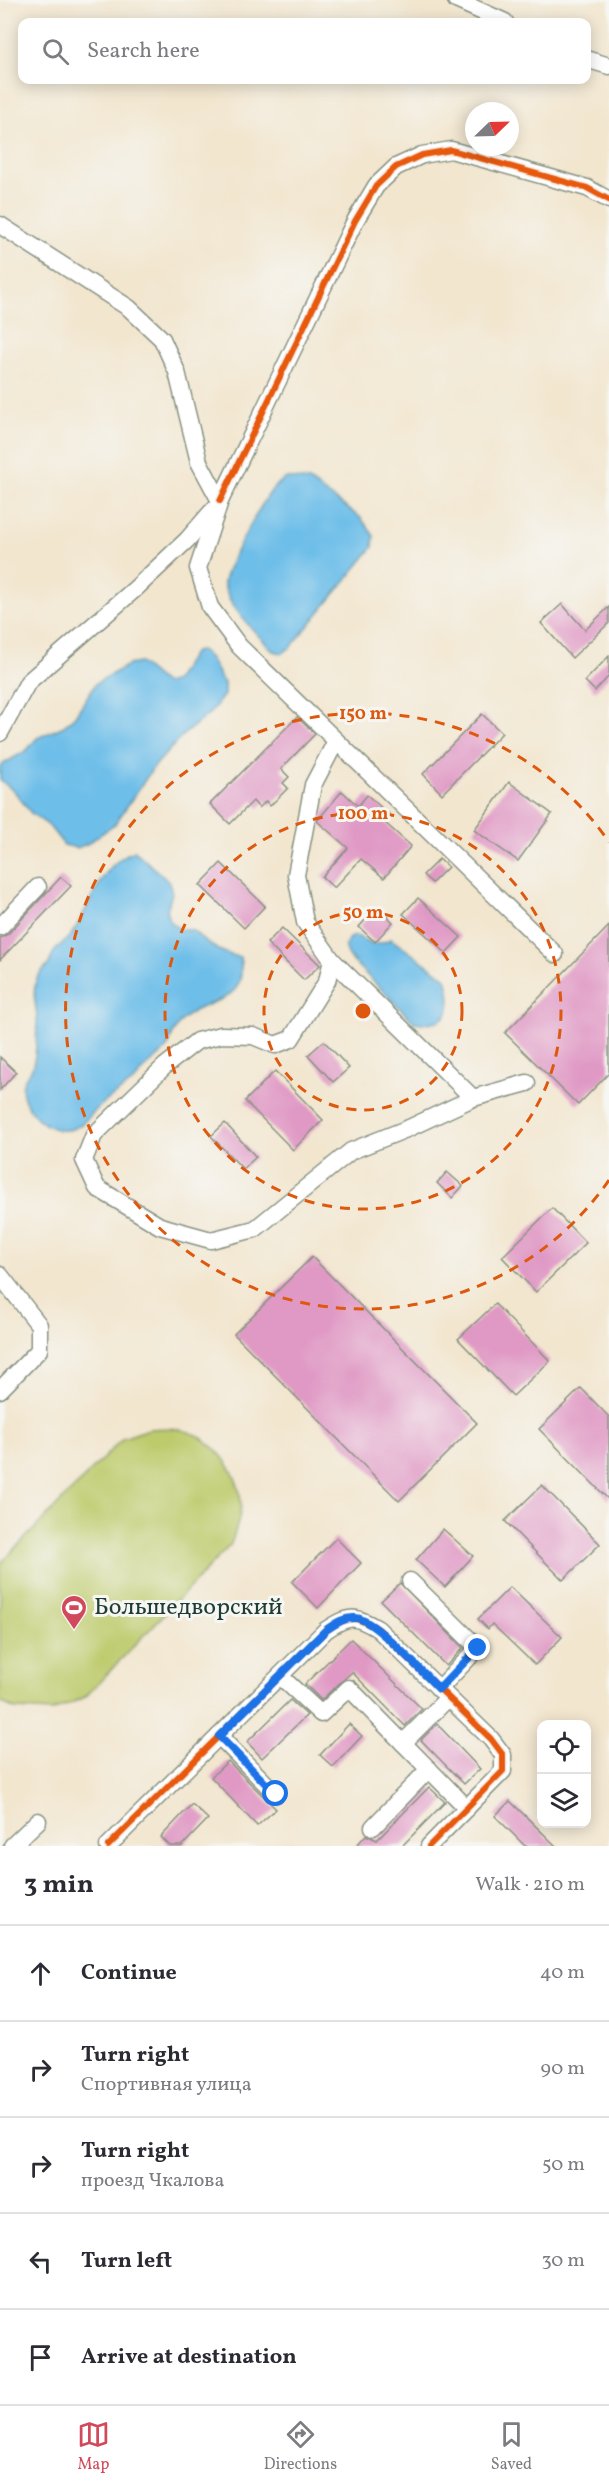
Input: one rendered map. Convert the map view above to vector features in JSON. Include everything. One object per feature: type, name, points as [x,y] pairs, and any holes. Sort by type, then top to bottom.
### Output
[{"type":"street","points":[[456,0],[496,18]]},
{"type":"street","points":[[591,61],[609,66]]},
{"type":"street","points":[[555,954],[239,646],[210,607],[198,568],[220,501],[355,221],[376,186],[396,167],[422,155],[451,150],[588,188],[609,200]]},
{"type":"street","points":[[0,225],[129,308],[162,339],[177,372],[199,462],[220,501]]},
{"type":"street","points":[[0,733],[28,682],[135,590],[187,540],[220,501]]},
{"type":"street","points":[[336,741],[313,785],[296,875],[305,922],[332,960],[473,1098]]},
{"type":"street","points":[[0,927],[38,887]]},
{"type":"street","points":[[332,960],[327,981],[291,1039],[275,1045],[253,1036],[221,1035],[197,1041],[165,1066],[94,1135],[84,1160],[97,1188],[160,1226],[211,1240],[255,1229],[351,1151],[409,1128],[473,1098],[527,1083]]},
{"type":"street","points":[[0,1389],[39,1350],[39,1325],[3,1287]]},
{"type":"street","points":[[403,1743],[478,1648],[410,1581]]},
{"type":"street","points":[[108,1846],[326,1630],[341,1620],[358,1618],[378,1629],[491,1739],[503,1755],[503,1771],[429,1846]]},
{"type":"street","points":[[280,1676],[321,1714],[348,1689],[468,1808]]},
{"type":"street","points":[[219,1736],[276,1794]]},
{"type":"street","points":[[373,1827],[429,1769]]},
{"type":"street","points":[[12,1846],[38,1821]]},
{"type":"green space","name":"Большедворский","points":[[174,1428],[201,1438],[212,1446],[229,1466],[235,1478],[241,1504],[231,1544],[85,1697],[53,1711],[15,1709],[0,1702],[0,1564],[123,1438],[149,1429]]},
{"type":"water","points":[[286,478],[309,481],[361,518],[374,536],[373,547],[291,647],[283,653],[273,651],[245,621],[232,603],[224,585],[229,566],[252,522],[273,488]]},
{"type":"water","points":[[200,650],[212,661],[224,683],[224,695],[211,712],[183,735],[153,768],[115,824],[87,844],[77,848],[64,845],[49,826],[31,813],[14,791],[0,780],[0,766],[27,750],[37,738],[64,726],[75,716],[96,683],[128,665],[140,663],[165,684],[175,681],[193,653]]},
{"type":"water","points":[[135,851],[169,882],[172,893],[167,910],[168,919],[179,929],[192,930],[220,951],[240,957],[241,975],[237,987],[229,995],[195,1010],[184,1018],[175,1030],[167,1048],[133,1082],[76,1127],[63,1130],[54,1128],[37,1118],[30,1110],[22,1092],[24,1081],[32,1068],[36,1053],[37,1021],[34,993],[37,979],[49,964],[53,953],[73,932],[105,875],[123,857]]},
{"type":"water","points":[[356,936],[376,944],[391,939],[446,978],[450,998],[447,1014],[435,1022],[414,1022],[349,957],[345,946],[349,938]]},
{"type":"building","points":[[562,604],[585,630],[609,607],[609,623],[572,658],[541,623]]},
{"type":"building","points":[[609,656],[609,676],[595,691],[585,681]]},
{"type":"building","points":[[482,714],[502,733],[442,794],[423,774]]},
{"type":"building","points":[[297,717],[315,734],[281,769],[289,777],[283,783],[288,788],[270,806],[266,801],[259,808],[253,801],[230,824],[210,804]]},
{"type":"building","points":[[509,782],[552,814],[518,861],[474,830]]},
{"type":"building","points":[[342,791],[358,806],[367,795],[389,814],[383,821],[411,846],[384,878],[361,859],[334,888],[322,877],[348,848],[317,821]]},
{"type":"building","points":[[439,859],[448,867],[432,883],[423,875]]},
{"type":"building","points":[[221,863],[265,906],[244,928],[200,885]]},
{"type":"building","points":[[61,877],[71,886],[0,960],[0,938],[8,934]]},
{"type":"building","points":[[418,898],[461,937],[446,953],[403,914]]},
{"type":"building","points":[[377,907],[393,922],[375,942],[359,927]]},
{"type":"building","points":[[609,926],[609,1073],[578,1105],[505,1033]]},
{"type":"building","points":[[282,928],[320,965],[304,980],[267,943]]},
{"type":"building","points":[[324,1041],[349,1068],[333,1082],[308,1055]]},
{"type":"building","points":[[0,1057],[16,1072],[0,1090]]},
{"type":"building","points":[[275,1071],[323,1120],[293,1150],[245,1101]]},
{"type":"building","points":[[225,1123],[256,1157],[243,1169],[211,1136]]},
{"type":"building","points":[[447,1172],[463,1186],[452,1198],[437,1183]]},
{"type":"building","points":[[552,1208],[586,1243],[536,1292],[502,1257]]},
{"type":"building","points":[[312,1257],[477,1423],[399,1501],[234,1334]]},
{"type":"building","points":[[495,1304],[550,1361],[513,1396],[458,1339]]},
{"type":"building","points":[[581,1388],[609,1417],[609,1500],[539,1429]]},
{"type":"building","points":[[542,1485],[600,1544],[563,1580],[505,1521]]},
{"type":"building","points":[[443,1529],[473,1556],[445,1587],[416,1560]]},
{"type":"building","points":[[336,1538],[361,1563],[318,1608],[292,1582]]},
{"type":"building","points":[[400,1583],[463,1648],[446,1666],[381,1601]]},
{"type":"building","points":[[510,1587],[562,1637],[535,1665],[492,1624],[488,1629],[478,1619]]},
{"type":"building","points":[[351,1639],[422,1709],[405,1726],[352,1672],[321,1700],[305,1684]]},
{"type":"building","points":[[290,1700],[307,1715],[262,1758],[247,1742]]},
{"type":"building","points":[[349,1724],[362,1736],[333,1767],[320,1755]]},
{"type":"building","points":[[437,1724],[480,1769],[464,1784],[421,1740]]},
{"type":"building","points":[[228,1761],[276,1809],[257,1826],[211,1777]]},
{"type":"building","points":[[429,1787],[445,1802],[402,1846],[356,1846],[366,1835],[377,1840]]},
{"type":"building","points":[[510,1801],[556,1846],[525,1846],[495,1816]]},
{"type":"building","points":[[192,1804],[208,1819],[182,1846],[170,1846],[161,1837]]},
{"type":"cycle path","points":[[220,501],[355,221],[376,186],[396,167],[422,155],[451,150],[587,188],[609,200]]},
{"type":"cycle path","points":[[108,1846],[326,1630],[346,1619],[357,1619],[378,1629],[491,1739],[503,1755],[503,1771],[429,1846]]},
{"type":"place","name":"Большедворский","points":[[74,1631]]},
{"type":"route","points":[[276,1794],[219,1736],[326,1630],[341,1620],[358,1618],[378,1629],[439,1689],[478,1648]]}]
